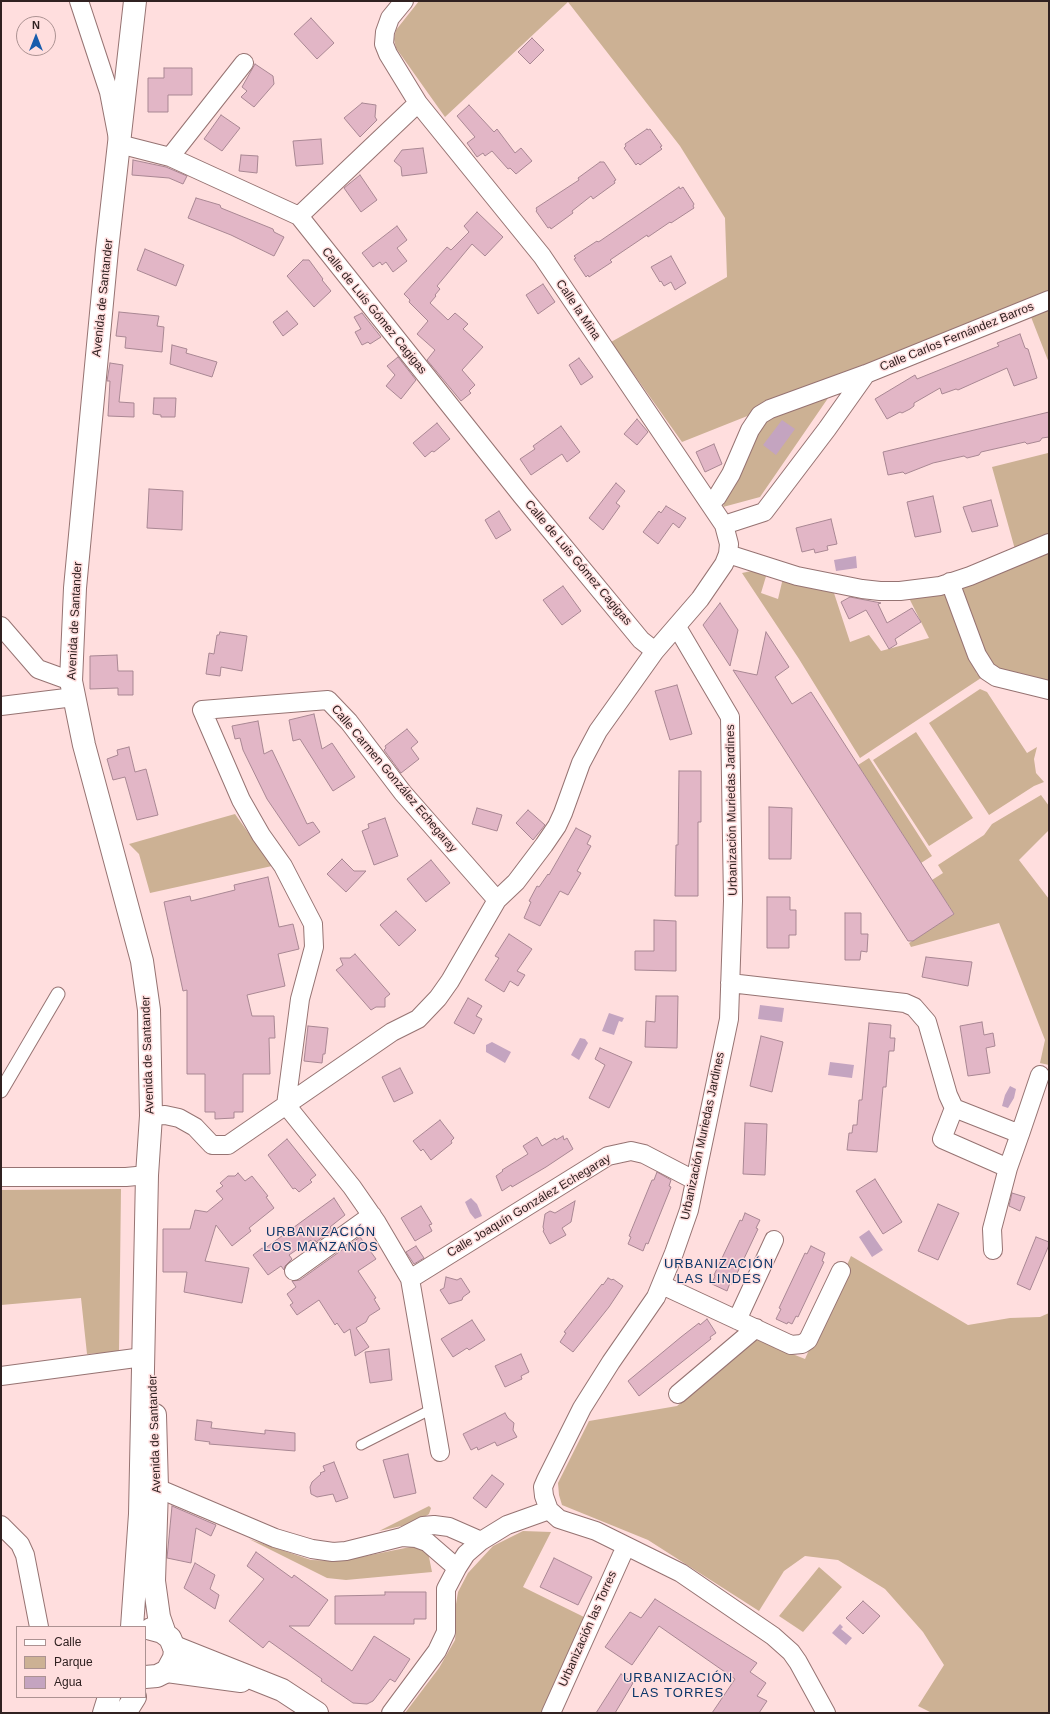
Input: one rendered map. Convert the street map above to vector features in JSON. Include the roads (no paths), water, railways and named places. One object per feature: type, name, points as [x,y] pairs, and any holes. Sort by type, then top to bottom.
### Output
[{"type":"main road","name":"Avenida de Santander","points":[[132,1626],[140,1514],[147,1175],[151,1116],[149,1010],[142,961],[84,745],[73,689],[75,588],[118,138],[135,1]]},
{"type":"main road","name":"Avenida de Santander","points":[[146,1234],[158,1488],[154,1581],[161,1637]]},
{"type":"main road","points":[[152,1677],[174,1658],[161,1637]]},
{"type":"main road","points":[[161,1637],[282,1690],[317,1713]]},
{"type":"main road","points":[[152,1677],[271,1685]]},
{"type":"main road","points":[[125,1713],[134,1698]]},
{"type":"street","points":[[79,1],[88,22],[109,92],[118,138]]},
{"type":"street","name":"Calle la Mina","points":[[404,1],[390,18],[384,32],[384,44],[418,103],[542,256],[724,525],[729,544],[728,554]]},
{"type":"street","points":[[170,157],[244,63]]},
{"type":"street","points":[[299,216],[418,103]]},
{"type":"street","name":"Calle de Luis Gómez Cagigas","points":[[118,138],[170,157],[299,216],[522,496],[641,640],[656,651]]},
{"type":"street","name":"Calle Carlos Fernández Barros","points":[[710,504],[717,497],[731,474],[750,430],[760,415],[770,409],[866,374],[1049,300]]},
{"type":"street","name":"Calle Carlos Fernández Barros","points":[[724,525],[764,512],[827,429],[866,374]]},
{"type":"street","points":[[151,1116],[165,1115],[179,1118],[195,1127],[212,1144],[222,1146],[228,1145],[392,1032],[418,1019],[438,998],[450,981],[497,900],[516,882],[544,846],[557,826],[588,747],[656,651],[700,599],[724,564],[728,554],[797,576],[880,591],[926,588],[950,582],[970,576],[1049,543]]},
{"type":"street","points":[[950,582],[977,655],[987,670],[996,677],[1049,690]]},
{"type":"street","points":[[1,626],[38,670],[73,689]]},
{"type":"street","name":"Urbanización Muriedas Jardines","points":[[548,1510],[544,1496],[544,1487],[562,1446],[592,1391],[656,1297],[662,1285],[689,1210],[694,1180],[729,1019],[733,901],[730,717],[677,627]]},
{"type":"street","points":[[1,706],[73,689]]},
{"type":"street","name":"Calle Carmen González Echegaray","points":[[286,1105],[300,999],[314,947],[313,924],[283,866],[261,835],[241,800],[202,710],[328,700],[349,722],[403,793],[497,900]]},
{"type":"street","points":[[730,983],[905,1003],[914,1007],[927,1022],[948,1095],[954,1108],[1020,1134]]},
{"type":"street","points":[[1,1092],[58,994]]},
{"type":"street","points":[[993,1250],[992,1229],[1008,1168],[1040,1075]]},
{"type":"street","points":[[286,1105],[372,1214],[410,1279],[440,1452]]},
{"type":"street","points":[[954,1108],[942,1140],[1008,1168]]},
{"type":"street","name":"Calle Joaquín González Echegaray","points":[[410,1279],[608,1156],[631,1151],[644,1154],[694,1180]]},
{"type":"street","points":[[1,1177],[126,1177],[147,1175]]},
{"type":"street","points":[[294,1271],[372,1214]]},
{"type":"street","points":[[737,1320],[774,1240]]},
{"type":"street","points":[[662,1285],[791,1345],[802,1344],[808,1340],[841,1271]]},
{"type":"street","points":[[678,1394],[756,1328]]},
{"type":"street","points":[[1,1376],[143,1357]]},
{"type":"street","points":[[158,1488],[269,1536],[312,1549],[333,1552],[346,1551],[402,1537],[423,1526],[434,1525],[449,1527],[481,1541]]},
{"type":"street","points":[[391,1713],[436,1651],[446,1632],[446,1589],[456,1568],[466,1554],[481,1541],[507,1525],[548,1510],[559,1519],[596,1531],[682,1573],[773,1636],[791,1652],[798,1662],[819,1710]]},
{"type":"street","points":[[1,1525],[20,1544],[25,1555],[39,1626]]},
{"type":"street","points":[[402,1537],[416,1538],[427,1542],[438,1550],[456,1568]]},
{"type":"street","name":"Urbanización las Torres","points":[[551,1713],[626,1546]]},
{"type":"lane","points":[[361,1445],[432,1409]]},
{"type":"water","points":[[782,420],[795,429],[776,455],[763,445]]},
{"type":"water","points":[[856,556],[857,568],[836,571],[834,560]]},
{"type":"water","points":[[760,1005],[784,1008],[782,1022],[758,1019]]},
{"type":"water","points":[[609,1013],[624,1018],[622,1022],[619,1021],[614,1035],[602,1031]]},
{"type":"water","points":[[580,1038],[585,1039],[588,1043],[579,1060],[571,1055]]},
{"type":"water","points":[[492,1042],[511,1052],[505,1063],[486,1052],[486,1045]]},
{"type":"water","points":[[830,1062],[854,1065],[852,1078],[828,1075]]},
{"type":"water","points":[[1010,1086],[1016,1089],[1014,1098],[1008,1108],[1002,1106],[1005,1095]]},
{"type":"water","points":[[471,1198],[477,1204],[482,1216],[475,1219],[470,1213],[465,1202]]},
{"type":"water","points":[[869,1230],[883,1250],[872,1257],[859,1237]]},
{"type":"water","points":[[840,1624],[843,1627],[841,1629],[852,1638],[846,1645],[832,1633]]},
{"type":"district","name":"URBANIZACIÓN LOS MANZANOS","points":[[321,1240]]},
{"type":"district","name":"URBANIZACIÓN LAS LINDES","points":[[719,1272]]},
{"type":"district","name":"URBANIZACIÓN LAS TORRES","points":[[678,1686]]}]
